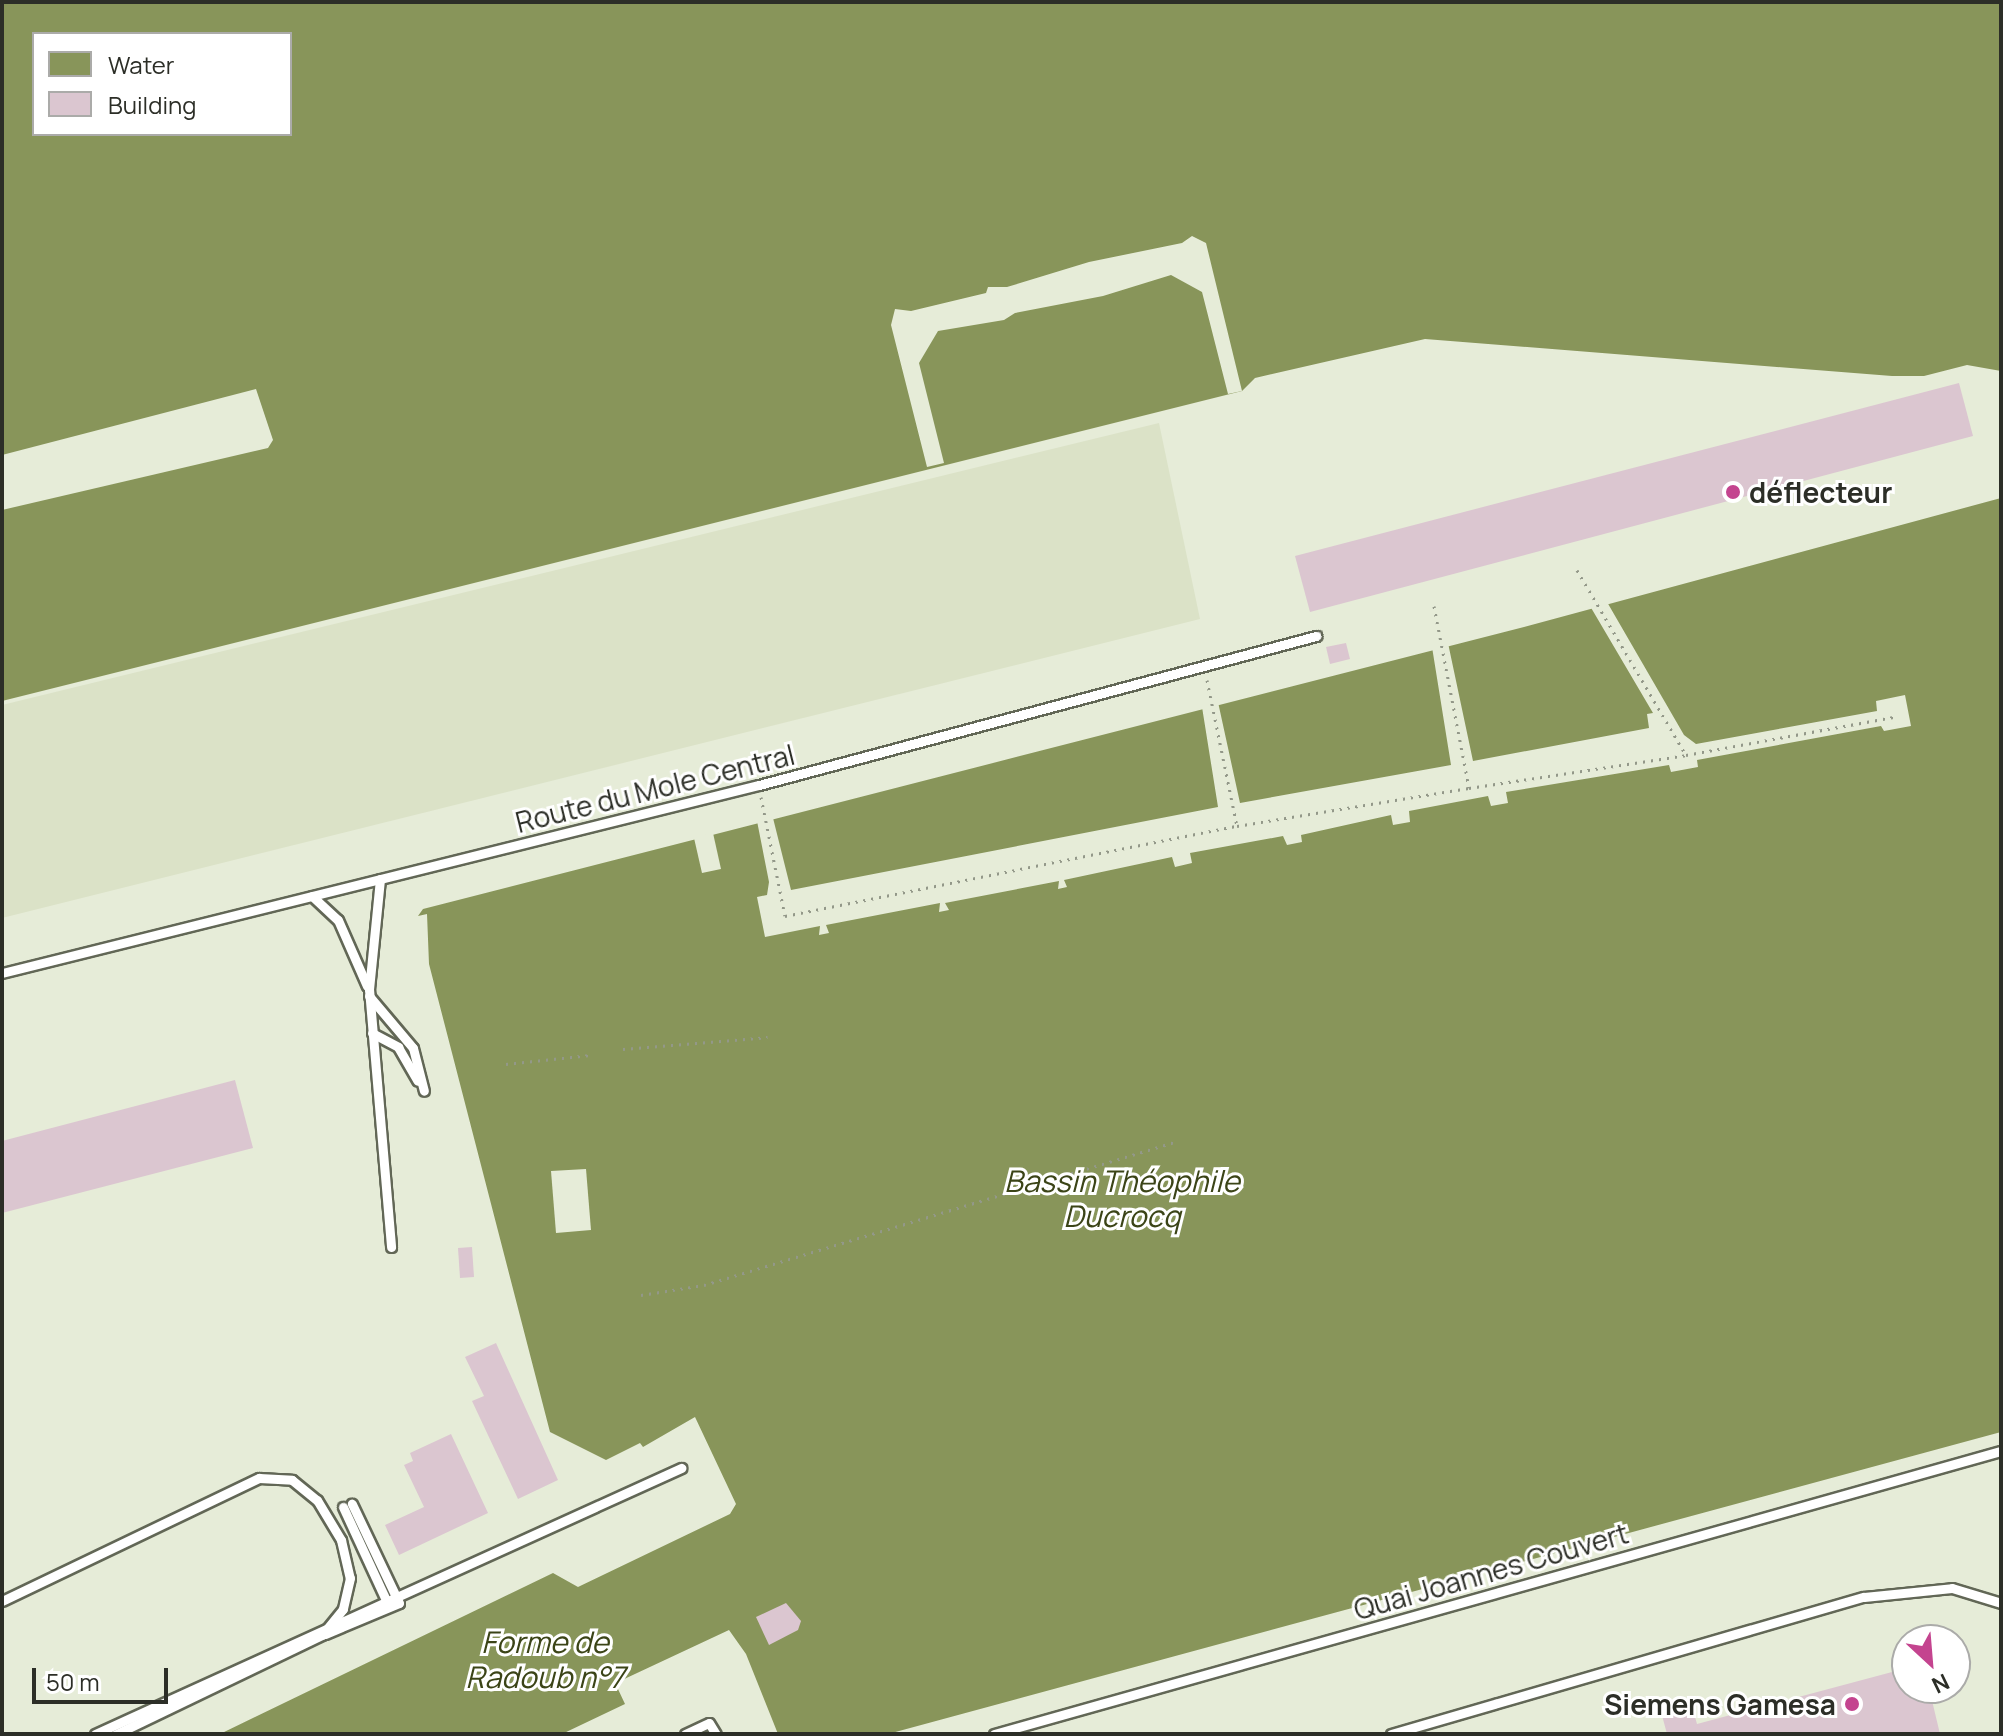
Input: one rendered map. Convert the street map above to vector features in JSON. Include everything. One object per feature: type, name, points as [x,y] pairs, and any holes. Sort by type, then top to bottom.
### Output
[{"type":"lane","name":"Route du Mole Central","points":[[2,973],[759,785],[1316,636]]},
{"type":"lane","points":[[380,879],[369,993],[391,1247]]},
{"type":"lane","points":[[312,896],[338,920],[369,993],[413,1048],[424,1091],[398,1047],[372,1033]]},
{"type":"lane","name":"Quai Joannes Couvert","points":[[994,1734],[2001,1451]]},
{"type":"lane","points":[[95,1734],[330,1624],[418,1588],[681,1468]]},
{"type":"lane","points":[[2,1601],[259,1478],[292,1480],[317,1500],[341,1540],[350,1578],[343,1609],[322,1635]]},
{"type":"lane","points":[[348,1506],[393,1598]]},
{"type":"lane","points":[[1391,1734],[1864,1597],[1952,1588],[2001,1603]]},
{"type":"lane","points":[[116,1734],[393,1598]]},
{"type":"lane","points":[[685,1734],[709,1723],[716,1734]]},
{"type":"path","points":[[1577,570],[1686,755]]},
{"type":"path","points":[[1434,606],[1469,788]]},
{"type":"path","points":[[1210,694],[1237,826]]},
{"type":"path","points":[[765,815],[785,916],[1237,826],[1686,755],[1894,717]]},
{"type":"path","points":[[623,1049],[768,1037]]},
{"type":"path","points":[[506,1064],[591,1055]]},
{"type":"path","points":[[641,1295],[704,1285],[1174,1142]]},
{"type":"shaded area","points":[[1159,423],[1200,619],[2,918],[2,705]]},
{"type":"water","points":[[2,2],[2001,2],[2001,371],[1967,365],[1924,376],[1892,376],[1425,339],[1255,378],[1242,391],[2,701]]},
{"type":"water","name":"Bassin Théophile Ducrocq","points":[[2001,498],[2001,1432],[888,1734],[778,1734],[746,1654],[729,1630],[620,1681],[617,1687],[625,1704],[562,1734],[220,1734],[553,1573],[578,1587],[730,1514],[736,1504],[695,1417],[643,1447],[640,1443],[606,1460],[550,1432],[429,964],[427,914],[418,916],[423,909],[1524,627]]},
{"type":"pier","points":[[1192,236],[1206,243],[1242,391],[1228,394],[1202,292],[1171,275],[1103,296],[1015,313],[1004,320],[938,331],[919,363],[944,463],[927,467],[891,325],[895,309],[911,311],[986,293],[988,287],[1007,287],[1089,262],[1182,243]]},
{"type":"pier","points":[[256,389],[273,440],[268,448],[2,510],[2,455]]},
{"type":"pier","points":[[1607,602],[1684,735],[1696,744],[1877,711],[1876,701],[1905,695],[1911,726],[1884,731],[1881,726],[1697,760],[1698,767],[1671,772],[1669,765],[1506,792],[1508,803],[1491,806],[1488,796],[1409,811],[1410,822],[1393,825],[1391,815],[1301,835],[1302,842],[1287,845],[1283,836],[1190,853],[1192,863],[1175,867],[1172,857],[1064,880],[1067,887],[1058,889],[1059,881],[945,903],[949,910],[939,912],[940,903],[826,925],[829,933],[819,935],[820,926],[765,937],[757,897],[767,895],[769,882],[757,821],[773,818],[791,890],[1218,807],[1202,707],[1218,702],[1240,803],[1451,765],[1432,647],[1448,643],[1473,761],[1649,728],[1647,714],[1653,713],[1590,606]]},
{"type":"pier","points":[[713,833],[721,869],[702,873],[694,838]]},
{"type":"pier","points":[[586,1169],[591,1230],[556,1233],[551,1171]]},
{"type":"building","name":"déflecteur","points":[[1959,383],[1973,436],[1310,612],[1295,556]]},
{"type":"building","points":[[1346,643],[1350,659],[1330,664],[1326,647]]},
{"type":"building","points":[[235,1080],[253,1148],[2,1213],[2,1141]]},
{"type":"building","points":[[472,1247],[474,1277],[460,1278],[458,1248]]},
{"type":"building","points":[[496,1343],[558,1480],[518,1499],[472,1401],[484,1396],[465,1357]]},
{"type":"building","points":[[451,1434],[488,1513],[399,1555],[385,1525],[424,1507],[404,1465],[413,1461],[410,1453]]},
{"type":"building","points":[[786,1603],[801,1621],[798,1630],[769,1645],[756,1617]]},
{"type":"building","name":"Siemens Gamesa","points":[[1891,1672],[1891,1704],[1933,1704],[1940,1734],[1667,1734],[1660,1708],[1690,1699],[1697,1724]]},
{"type":"place","name":"déflecteur","points":[[1733,492]]},
{"type":"place","name":"Siemens Gamesa","points":[[1852,1704]]},
{"type":"water label","name":"Forme de Radoub n°7","points":[[545,1659]]}]
